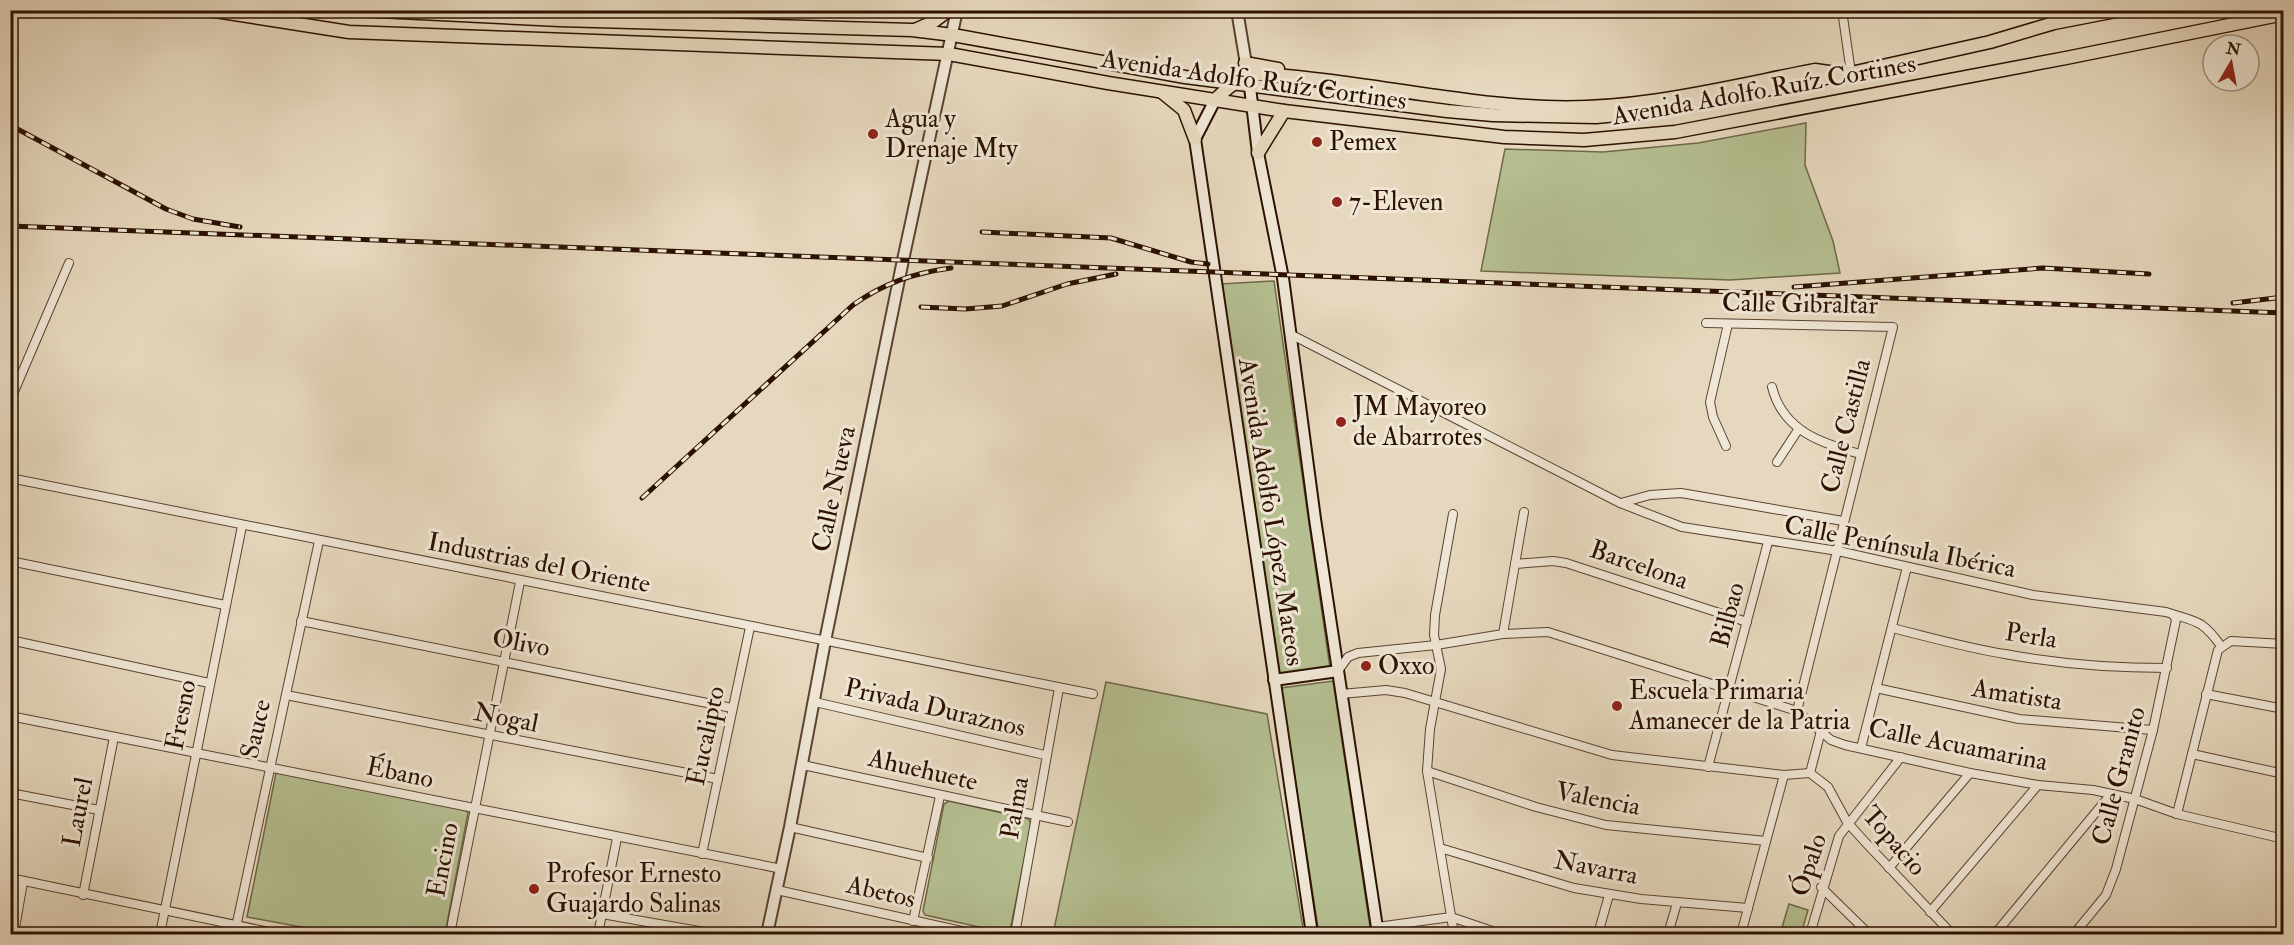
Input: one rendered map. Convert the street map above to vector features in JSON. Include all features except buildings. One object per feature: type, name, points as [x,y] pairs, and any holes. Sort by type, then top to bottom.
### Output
[{"type":"main road","name":"Avenida Adolfo Ruíz Cortines","points":[[209,10],[349,32],[949,54],[1284,111],[1504,137],[1584,141],[1625,139],[1675,132],[2283,14]]},
{"type":"main road","name":"Avenida Adolfo Ruíz Cortines","points":[[359,10],[912,30],[953,35],[1105,64],[1235,83],[1248,75],[1267,75],[1481,102],[1547,107],[1658,100],[1815,70],[1848,74]]},
{"type":"main road","points":[[912,30],[933,22],[949,10]]},
{"type":"main road","name":"Calle Nueva","points":[[766,934],[782,869],[825,641],[957,10]]},
{"type":"main road","name":"Avenida Adolfo López Mateos","points":[[1237,10],[1253,106],[1258,153],[1283,278],[1341,694],[1377,931]]},
{"type":"main road","name":"Avenida Adolfo Ruíz Cortines","points":[[1248,75],[1493,115],[1596,117],[1659,111],[1848,74],[1990,42],[2053,17],[2121,10]]},
{"type":"main road","points":[[1195,139],[1215,100],[1235,83]]},
{"type":"main road","points":[[1159,91],[1184,110],[1195,139]]},
{"type":"main road","points":[[1258,153],[1284,111]]},
{"type":"main road","name":"Avenida Adolfo López Mateos","points":[[1195,139],[1312,934]]},
{"type":"main road","points":[[1274,680],[1338,671]]},
{"type":"street","points":[[703,24],[705,10]]},
{"type":"street","points":[[1842,10],[1848,74]]},
{"type":"street","points":[[10,401],[69,263]]},
{"type":"street","name":"Calle Gibraltar","points":[[1706,323],[1893,327]]},
{"type":"street","points":[[1726,446],[1713,417],[1710,402],[1728,324]]},
{"type":"street","name":"Calle Castilla","points":[[1797,711],[1893,327]]},
{"type":"street","name":"Calle Península Ibérica","points":[[1290,334],[1620,503],[1682,527],[1838,551],[2033,595],[2166,612],[2199,621],[2219,648]]},
{"type":"street","points":[[1772,387],[1779,407],[1798,430],[1828,445],[1860,454]]},
{"type":"street","points":[[1777,462],[1798,430]]},
{"type":"street","name":"Industrias del Oriente","points":[[10,478],[520,582],[1094,694]]},
{"type":"street","name":"Calle Península Ibérica","points":[[1620,503],[1650,495],[1681,492],[1844,521]]},
{"type":"street","points":[[1503,634],[1524,512]]},
{"type":"street","points":[[1453,514],[1435,615],[1441,669],[1434,702],[1427,771],[1454,934]]},
{"type":"street","name":"Fresno","points":[[160,934],[242,526]]},
{"type":"street","name":"Sauce","points":[[236,927],[268,767],[319,540]]},
{"type":"street","name":"Bilbao","points":[[1708,767],[1768,542]]},
{"type":"street","points":[[10,561],[225,605]]},
{"type":"street","name":"Barcelona","points":[[1515,564],[1553,561],[1566,563],[1747,622]]},
{"type":"street","points":[[1861,748],[1907,567]]},
{"type":"street","name":"Encino","points":[[450,934],[520,582]]},
{"type":"street","name":"Calle Granito","points":[[2074,934],[2097,908],[2111,885],[2153,730],[2176,620],[2174,616]]},
{"type":"street","name":"Olivo","points":[[301,621],[732,708]]},
{"type":"street","name":"Eucalipto","points":[[702,854],[750,627]]},
{"type":"street","name":"Perla","points":[[1892,628],[2034,659],[2109,668],[2167,668]]},
{"type":"street","name":"Calle Acuamarina","points":[[1338,671],[1348,657],[1358,653],[1437,645],[1533,631],[1563,635],[1729,691],[1797,711],[1830,740],[1970,773],[2038,785],[2067,786],[2111,794],[2177,814],[2283,839]]},
{"type":"street","points":[[10,640],[209,683]]},
{"type":"street","points":[[2177,814],[2219,648],[2231,641],[2283,644]]},
{"type":"street","name":"Palma","points":[[1015,934],[1045,755],[1059,688]]},
{"type":"street","name":"Amatista","points":[[1876,688],[2019,719],[2153,730]]},
{"type":"street","points":[[1341,694],[1386,690],[1612,755],[1784,775],[1810,773],[1821,731]]},
{"type":"street","points":[[2206,694],[2283,709]]},
{"type":"street","name":"Nogal","points":[[286,695],[718,779]]},
{"type":"street","name":"Privada Duraznos","points":[[815,702],[1045,755]]},
{"type":"street","name":"Ébano","points":[[10,716],[474,810],[782,869]]},
{"type":"street","name":"Laurel","points":[[83,895],[114,737]]},
{"type":"street","points":[[2192,754],[2283,774]]},
{"type":"street","name":"Ópalo","points":[[1810,934],[1833,849],[1847,822],[1901,757]]},
{"type":"street","name":"Ahuehuete","points":[[803,765],[1068,822]]},
{"type":"street","name":"Valencia","points":[[1427,771],[1536,807],[1606,825],[1766,841]]},
{"type":"street","name":"Topacio","points":[[1810,773],[1828,787],[1847,822],[1952,934]]},
{"type":"street","points":[[1889,867],[1970,773]]},
{"type":"street","points":[[1741,934],[1784,775]]},
{"type":"street","points":[[1930,912],[2038,785]]},
{"type":"street","points":[[10,793],[99,810]]},
{"type":"street","points":[[1995,934],[2111,794]]},
{"type":"street","points":[[913,921],[940,796]]},
{"type":"street","points":[[790,827],[928,858]]},
{"type":"street","points":[[598,934],[617,838]]},
{"type":"street","name":"Navarra","points":[[1440,848],[1545,880],[1609,895],[1748,908]]},
{"type":"street","points":[[10,878],[164,913],[279,934]]},
{"type":"street","points":[[14,934],[23,882]]},
{"type":"street","points":[[1821,887],[1869,934]]},
{"type":"street","name":"Abetos","points":[[777,890],[975,934]]},
{"type":"street","points":[[1598,934],[1609,895]]},
{"type":"street","points":[[1668,934],[1677,903]]},
{"type":"street","points":[[602,914],[716,934]]},
{"type":"street","points":[[1377,931],[1451,917],[1501,934]]},
{"type":"green space","points":[[1806,123],[1805,165],[1833,241],[1840,273],[1730,280],[1481,271],[1505,149],[1603,152],[1698,143]]},
{"type":"green space","points":[[1274,281],[1330,668],[1280,673],[1221,284]]},
{"type":"green space","points":[[1333,681],[1371,934],[1319,934],[1281,688]]},
{"type":"green space","points":[[1106,682],[1267,714],[1304,934],[1053,934]]},
{"type":"green space","points":[[280,771],[465,810],[468,813],[445,934],[339,934],[247,917],[276,773]]},
{"type":"green space","points":[[949,801],[1029,819],[1031,825],[1010,931],[1006,933],[925,915],[923,911],[944,804]]},
{"type":"green space","points":[[1789,904],[1808,910],[1801,934],[1780,934]]},
{"type":"railway","points":[[10,125],[166,209],[193,219],[240,227]]},
{"type":"railway","points":[[10,226],[2284,313]]},
{"type":"railway","points":[[982,232],[1111,238],[1191,262],[1208,264]]},
{"type":"railway","points":[[642,498],[853,305],[900,280],[951,268]]},
{"type":"railway","points":[[1794,287],[2043,268],[2149,274]]},
{"type":"railway","points":[[921,307],[965,309],[1002,306],[1067,284],[1116,274]]},
{"type":"railway","points":[[2233,303],[2284,297]]},
{"type":"place","name":"Agua y Drenaje Mty","points":[[873,134]]},
{"type":"place","name":"Pemex","points":[[1317,142]]},
{"type":"place","name":"7-Eleven","points":[[1337,202]]},
{"type":"place","name":"JM Mayoreo de Abarrotes","points":[[1341,422]]},
{"type":"place","name":"Oxxo","points":[[1366,666]]},
{"type":"place","name":"Escuela Primaria Amanecer de la Patria","points":[[1617,706]]},
{"type":"place","name":"Profesor Ernesto Guajardo Salinas","points":[[534,889]]}]
